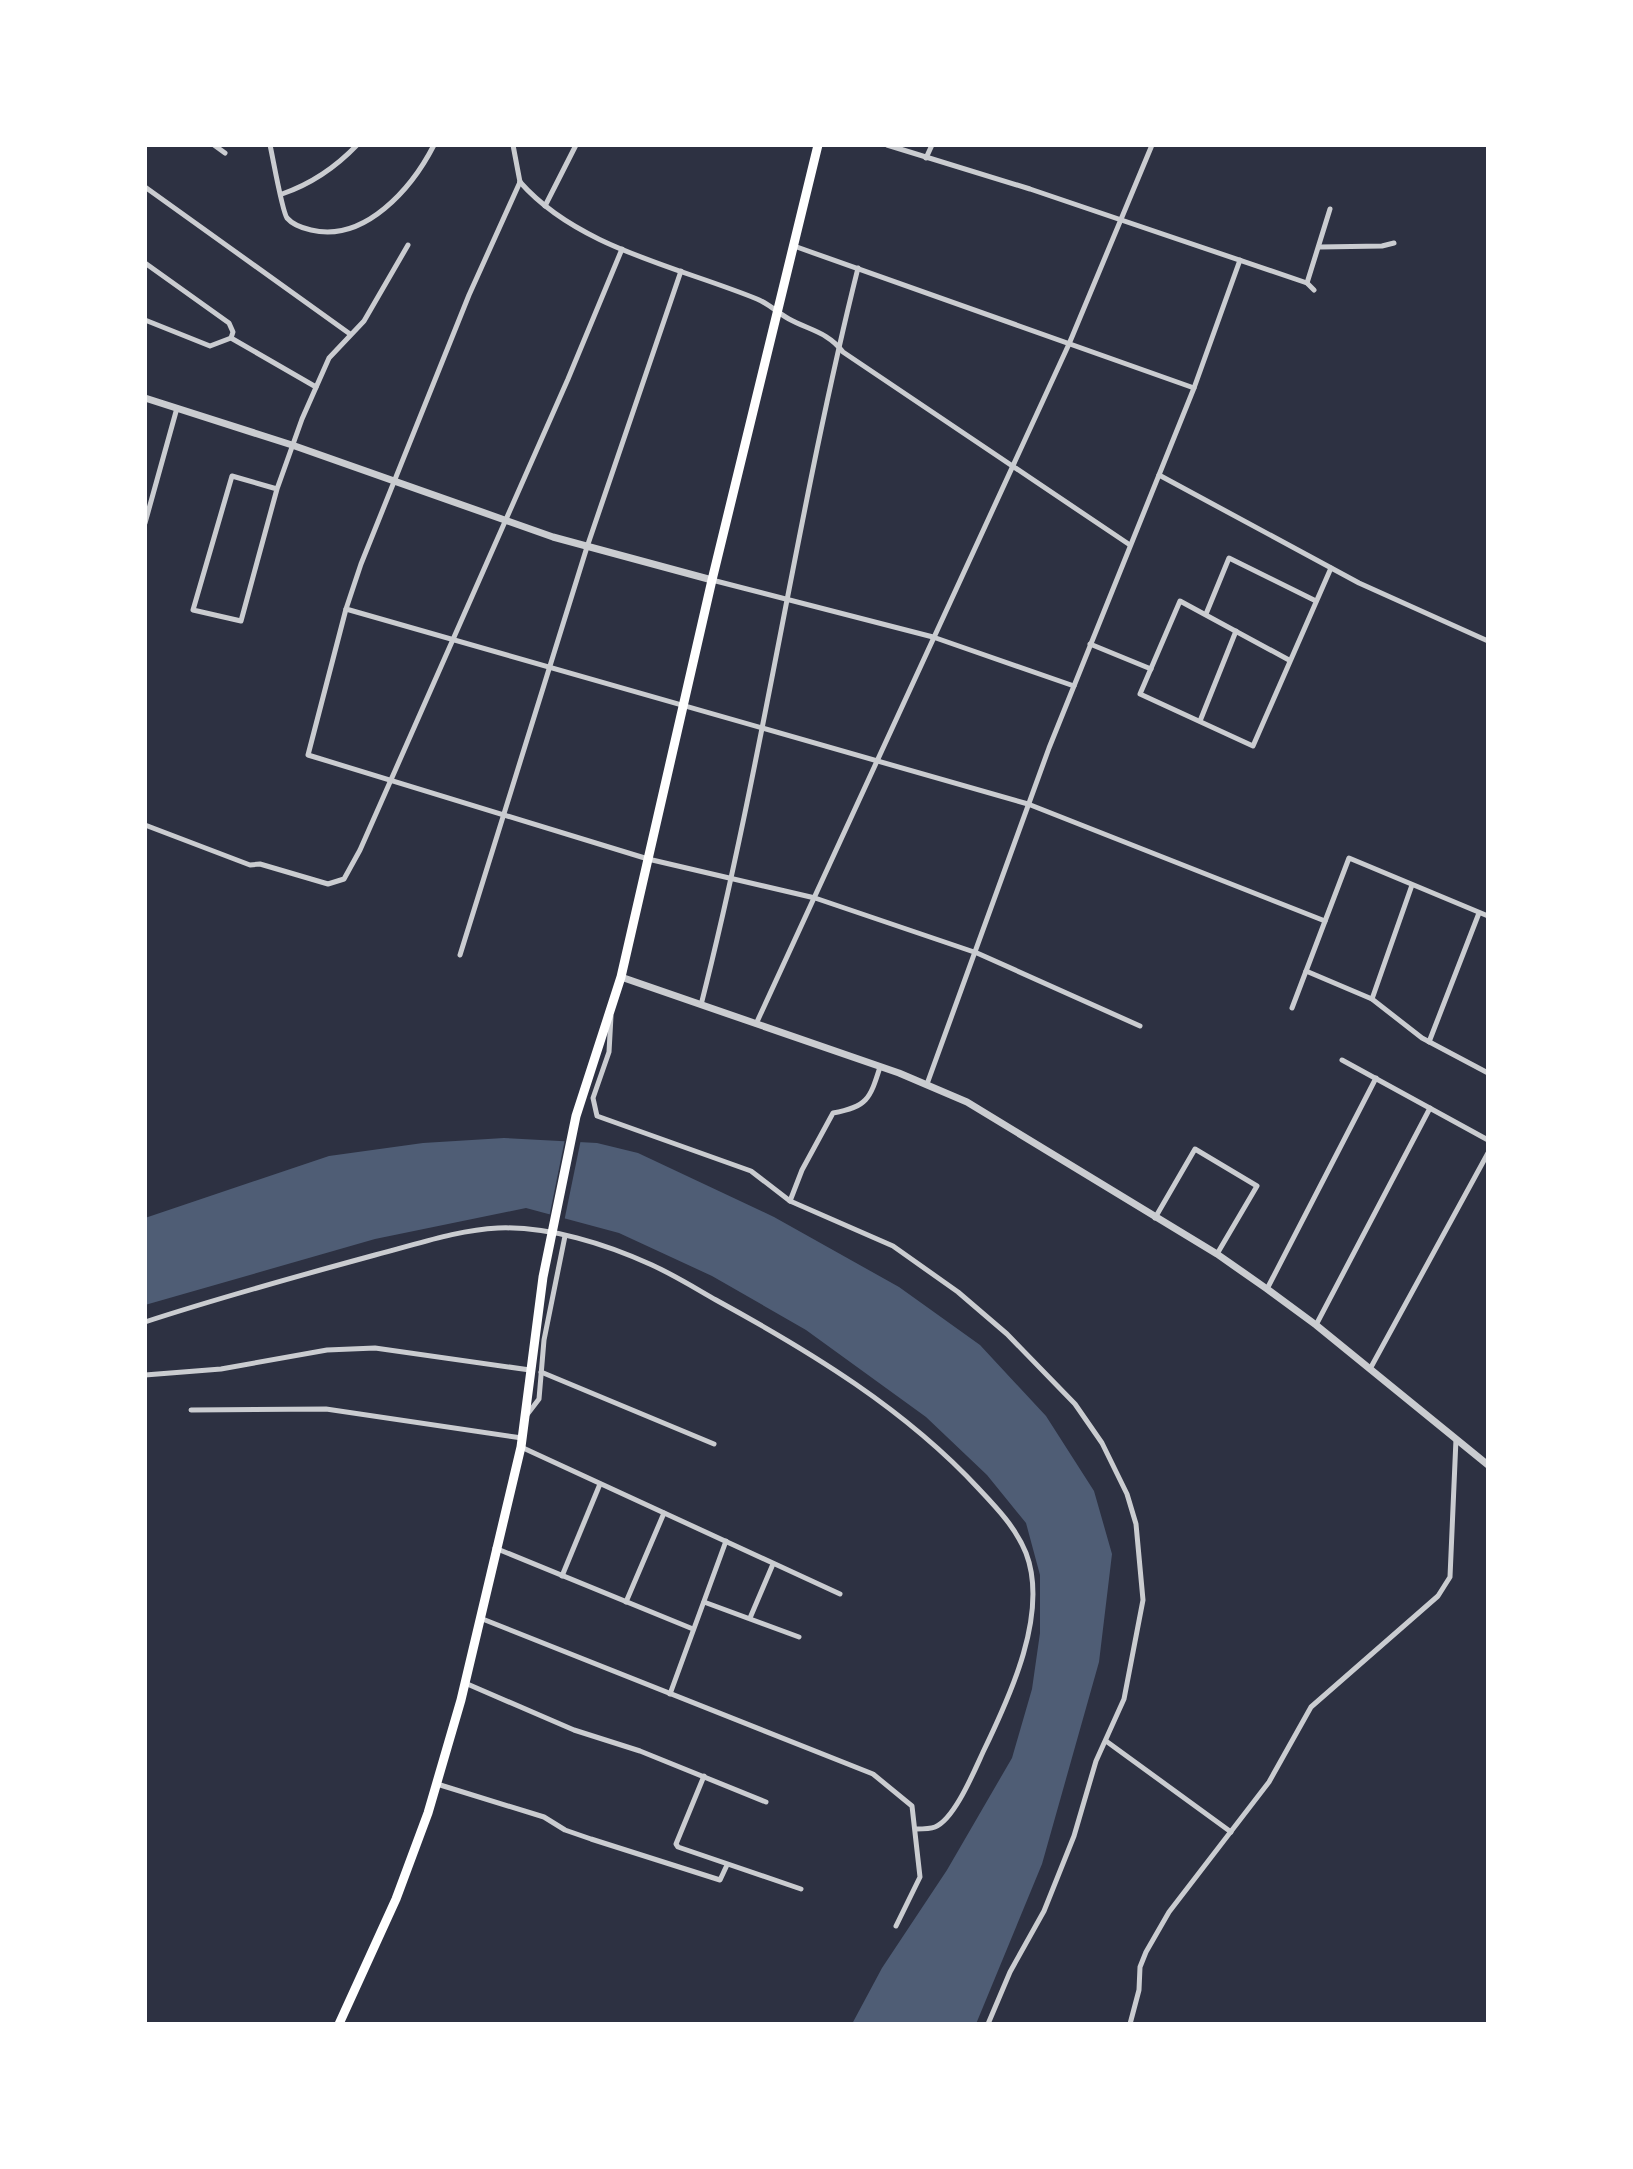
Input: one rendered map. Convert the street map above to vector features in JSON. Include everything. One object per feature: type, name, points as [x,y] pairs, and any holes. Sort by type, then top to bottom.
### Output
[{"type":"main road","points":[[340,2024],[396,1899],[437,1784],[465,1683],[522,1443],[535,1328],[576,1116],[621,977],[712,580],[818,145]]},
{"type":"street","points":[[214,145],[225,153]]},
{"type":"street","points":[[270,145],[286,217],[298,226],[320,232],[341,231],[367,220],[395,200],[422,169],[434,145]]},
{"type":"street","points":[[282,194],[302,187],[323,174],[357,145]]},
{"type":"street","points":[[513,145],[520,182],[393,480],[346,609],[308,755],[648,859],[815,898],[977,953],[1140,1026]]},
{"type":"street","points":[[545,206],[576,145]]},
{"type":"street","points":[[887,145],[1240,260],[1307,283],[1314,290]]},
{"type":"street","points":[[926,159],[932,145]]},
{"type":"street","points":[[756,1024],[1069,344],[1152,145]]},
{"type":"street","points":[[520,182],[545,206],[622,248],[760,300],[778,313],[822,332],[843,352],[1130,545]]},
{"type":"street","points":[[145,187],[350,334]]},
{"type":"street","points":[[1307,283],[1320,247],[1329,209]]},
{"type":"street","points":[[1320,247],[1382,246],[1394,243]]},
{"type":"street","points":[[277,489],[232,476],[192,610],[241,621],[277,489],[316,387],[329,358],[364,321],[408,245]]},
{"type":"street","points":[[794,246],[1194,388]]},
{"type":"street","points":[[145,825],[250,865],[260,864],[328,884],[344,879],[506,519],[622,248]]},
{"type":"street","points":[[927,1084],[977,953],[1028,804],[1194,388],[1240,260]]},
{"type":"street","points":[[145,264],[229,323],[233,331],[231,338]]},
{"type":"street","points":[[701,1005],[734,878],[838,346],[858,268]]},
{"type":"street","points":[[460,955],[551,670],[587,547],[681,271]]},
{"type":"street","points":[[145,320],[210,346],[231,338]]},
{"type":"street","points":[[231,338],[316,387]]},
{"type":"street","points":[[145,398],[292,445],[587,547],[933,637],[1074,687]]},
{"type":"street","points":[[145,523],[177,408]]},
{"type":"street","points":[[1159,475],[1331,568],[1488,641]]},
{"type":"street","points":[[1206,614],[1229,558],[1316,601]]},
{"type":"street","points":[[1289,660],[1180,601],[1140,694],[1254,746],[1331,568]]},
{"type":"street","points":[[346,609],[453,638],[551,670],[1028,804],[1325,921]]},
{"type":"street","points":[[1200,721],[1236,631]]},
{"type":"street","points":[[1090,644],[1151,669]]},
{"type":"street","points":[[1292,1008],[1349,858],[1488,916]]},
{"type":"street","points":[[1372,999],[1412,885]]},
{"type":"street","points":[[1429,1042],[1479,913]]},
{"type":"street","points":[[1306,971],[1372,999],[1429,1042],[1488,1073]]},
{"type":"street","points":[[621,977],[927,1084],[998,1119],[1217,1254],[1267,1289],[1316,1325],[1488,1465]]},
{"type":"street","points":[[611,1012],[609,1052],[593,1098],[597,1115],[751,1171],[790,1201],[893,1246],[958,1292],[1007,1334],[1075,1404],[1102,1443],[1127,1494],[1136,1524],[1143,1600],[1124,1699],[1044,1911],[1010,1972],[988,2024]]},
{"type":"street","points":[[1342,1060],[1488,1140]]},
{"type":"street","points":[[790,1201],[802,1170],[833,1113],[854,1109],[871,1097],[880,1067]]},
{"type":"street","points":[[1267,1289],[1376,1078]]},
{"type":"street","points":[[1316,1325],[1430,1108]]},
{"type":"street","points":[[1155,1218],[1195,1149],[1257,1186],[1217,1254]]},
{"type":"street","points":[[1370,1369],[1488,1153]]},
{"type":"street","points":[[145,1322],[243,1291],[451,1235],[498,1228],[565,1236],[652,1264],[787,1338],[882,1402],[954,1461],[1004,1516],[1026,1554],[1033,1592],[1026,1643],[986,1746],[960,1799],[944,1821],[934,1828],[916,1829]]},
{"type":"street","points":[[526,1416],[539,1399],[554,1281],[565,1236]]},
{"type":"street","points":[[145,1375],[221,1369],[327,1350],[375,1348],[530,1370]]},
{"type":"street","points":[[541,1372],[714,1444]]},
{"type":"street","points":[[191,1410],[326,1409],[522,1443],[664,1514],[840,1594]]},
{"type":"street","points":[[1130,2024],[1139,1990],[1140,1966],[1146,1951],[1170,1912],[1269,1782],[1311,1707],[1438,1596],[1450,1577],[1456,1439]]},
{"type":"street","points":[[562,1576],[600,1483]]},
{"type":"street","points":[[626,1602],[664,1514]]},
{"type":"street","points":[[670,1694],[726,1542]]},
{"type":"street","points":[[495,1548],[693,1629]]},
{"type":"street","points":[[750,1619],[774,1564]]},
{"type":"street","points":[[704,1602],[799,1637]]},
{"type":"street","points":[[480,1618],[873,1774],[912,1806],[916,1829],[920,1877],[896,1926]]},
{"type":"street","points":[[465,1683],[574,1730],[704,1776],[766,1802]]},
{"type":"street","points":[[1106,1741],[1231,1832]]},
{"type":"street","points":[[704,1776],[676,1845],[801,1889]]},
{"type":"street","points":[[437,1784],[544,1817],[565,1830],[720,1880],[727,1865]]},
{"type":"water","points":[[504,1138],[597,1143],[638,1153],[774,1217],[899,1287],[980,1345],[1046,1416],[1094,1491],[1112,1554],[1099,1662],[1042,1864],[976,2024],[852,2024],[882,1968],[947,1870],[1012,1758],[1032,1689],[1040,1633],[1040,1575],[1026,1523],[987,1475],[926,1417],[806,1330],[712,1276],[619,1233],[526,1208],[375,1239],[145,1305],[145,1218],[329,1156],[423,1143]]},
{"type":"pier","points":[[565,1139],[581,1139],[564,1222],[549,1218]]}]
